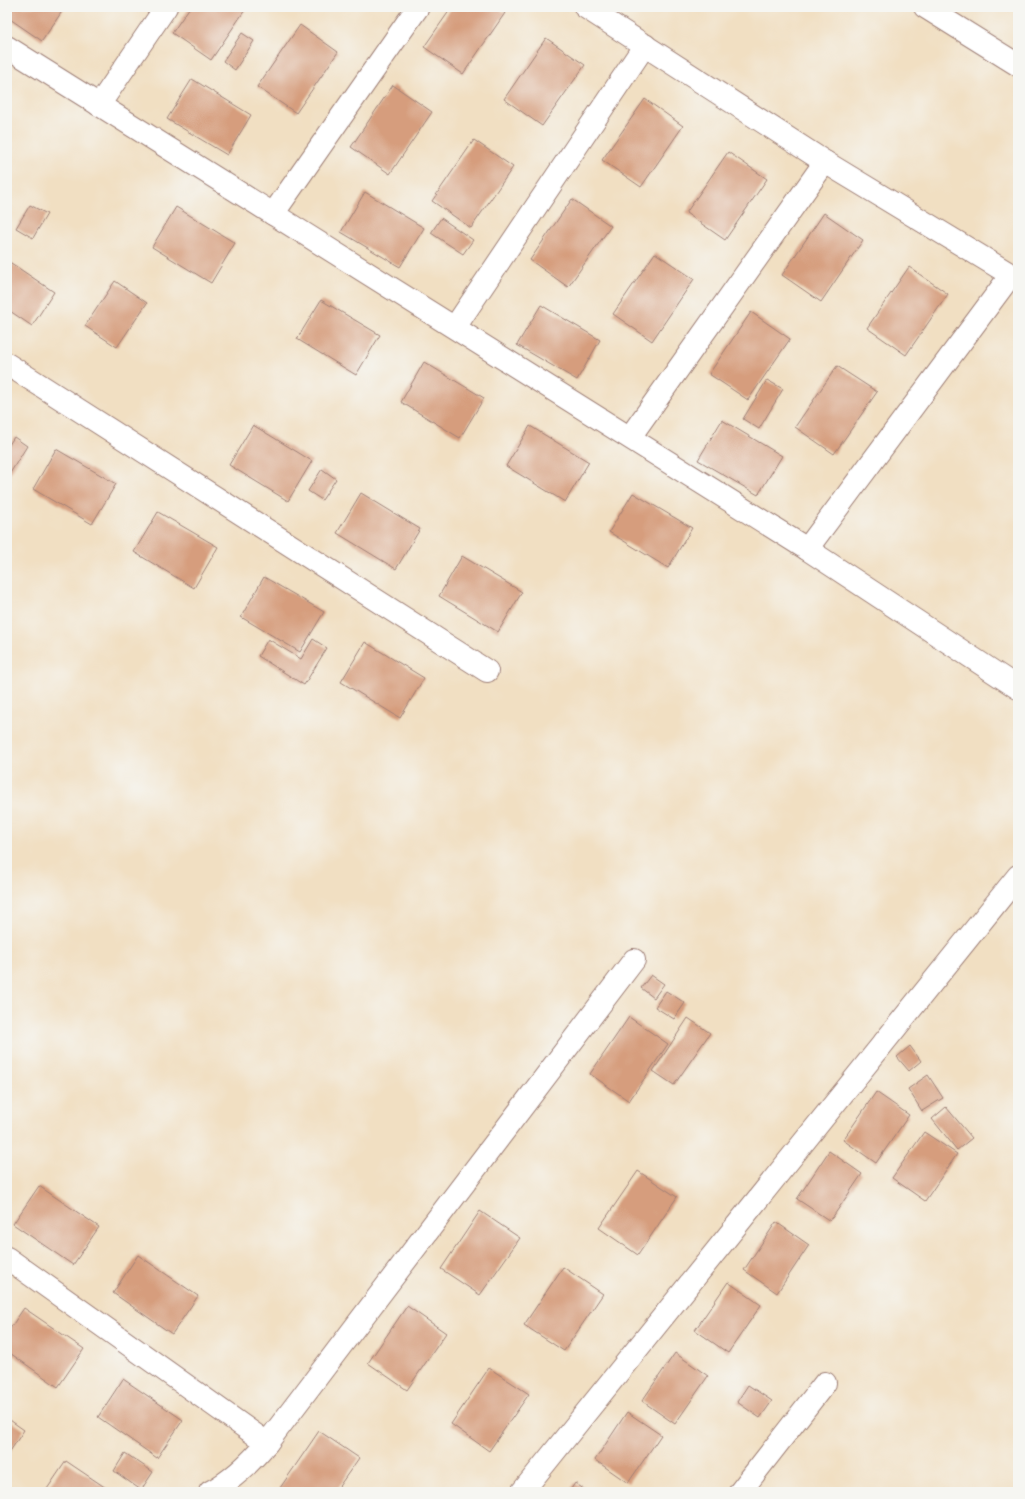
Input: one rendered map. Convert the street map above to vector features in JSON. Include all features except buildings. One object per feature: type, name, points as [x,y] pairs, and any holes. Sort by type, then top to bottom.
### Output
[{"type":"street","points":[[99,105],[166,7]]},
{"type":"street","points":[[273,214],[418,7]]},
{"type":"street","points":[[585,7],[825,162],[1014,277],[807,549]]},
{"type":"street","points":[[925,7],[1018,65]]},
{"type":"street","points":[[455,328],[645,45]]},
{"type":"street","points":[[7,47],[807,549],[1018,688]]},
{"type":"street","points":[[630,437],[825,162]]},
{"type":"street","points":[[7,364],[487,671]]},
{"type":"street","points":[[522,1492],[1018,876]]},
{"type":"street","points":[[221,1490],[250,1463],[267,1443],[634,960]]},
{"type":"street","points":[[7,1258],[267,1443]]},
{"type":"street","points":[[740,1492],[825,1383]]}]
